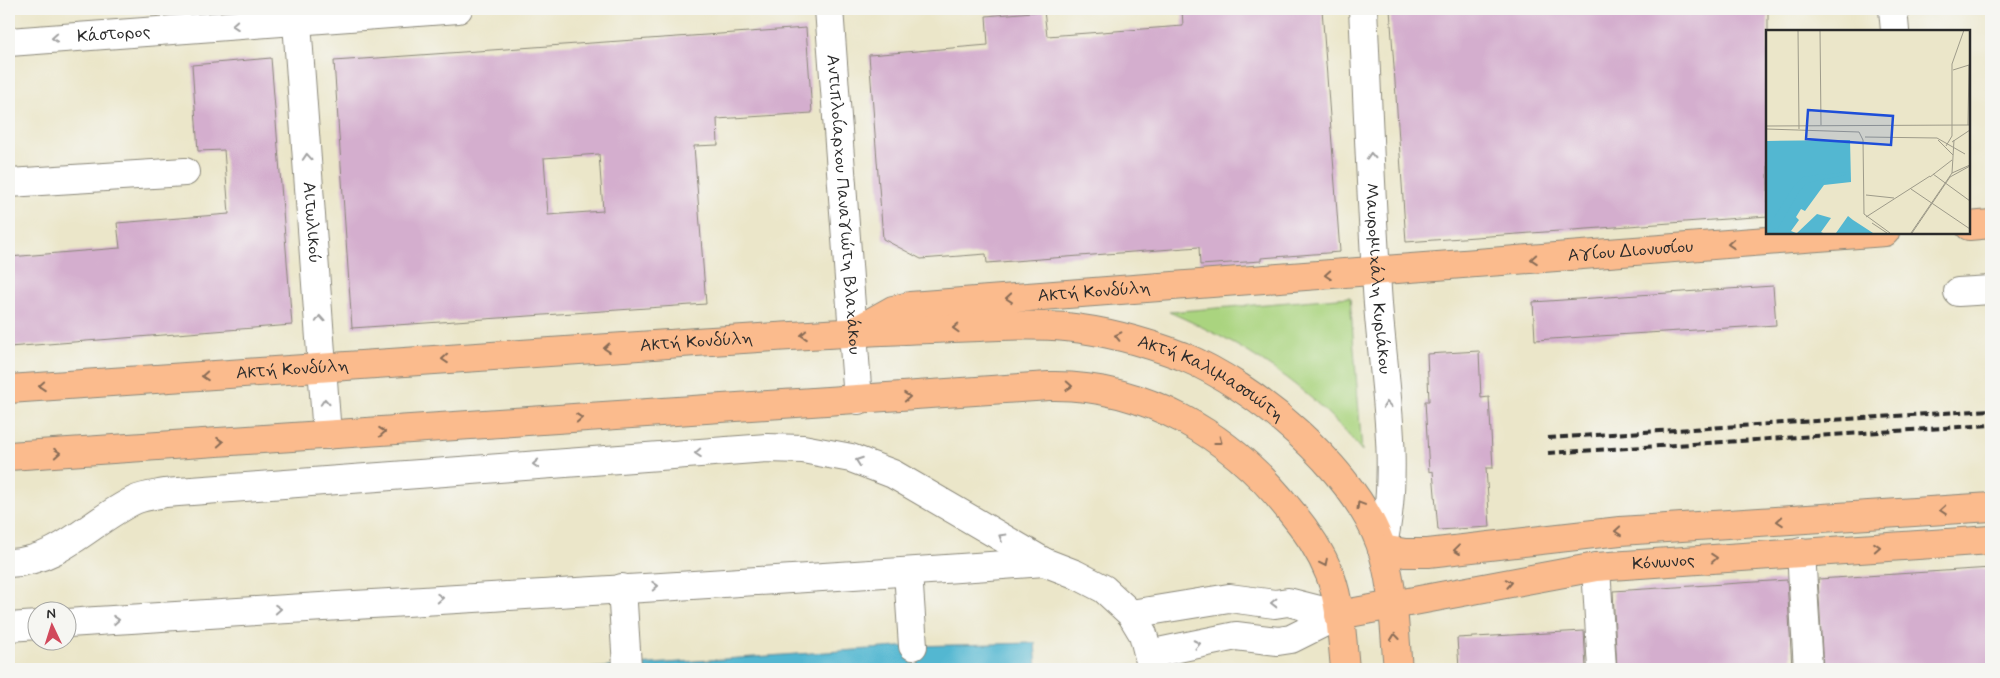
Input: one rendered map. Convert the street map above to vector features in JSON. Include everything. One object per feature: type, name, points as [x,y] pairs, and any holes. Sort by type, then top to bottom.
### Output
[{"type":"main road","points":[[1970,226],[1991,224]]},
{"type":"main road","name":"Αγίου Διονυσίου","points":[[1377,270],[1858,234]]},
{"type":"main road","name":"Ακτή Κονδύλη","points":[[9,389],[853,332],[893,310],[910,306],[1377,270]]},
{"type":"main road","name":"Ακτή Καλιμασσιώτη","points":[[853,332],[1063,327],[1122,337],[1184,358],[1216,372],[1252,395],[1305,440],[1354,495],[1373,526],[1382,548],[1392,604],[1398,669]]},
{"type":"main road","points":[[9,456],[1069,385],[1125,396],[1168,411],[1212,436],[1251,466],[1272,488],[1312,539],[1330,576],[1339,615],[1345,669]]},
{"type":"main road","name":"Κόνωνος","points":[[1382,548],[1405,553],[1428,553],[1620,531],[1991,507]]},
{"type":"main road","name":"Κόνωνος","points":[[1339,615],[1596,567],[1991,540]]},
{"type":"street","name":"Κάστορος","points":[[9,42],[297,15],[458,9]]},
{"type":"street","name":"Αντιπλοίαρχου Παναγιώτη Βλαχάκου","points":[[829,9],[858,400]]},
{"type":"street","name":"Μαυρομιχάλη Κυριάκου","points":[[1363,9],[1377,270],[1391,454],[1389,518],[1382,548]]},
{"type":"street","points":[[1893,9],[1895,30]]},
{"type":"street","name":"Αιτωλικού","points":[[297,15],[327,436]]},
{"type":"street","points":[[9,183],[185,172]]},
{"type":"street","points":[[1958,292],[1991,290]]},
{"type":"street","points":[[9,563],[23,563],[51,552],[79,536],[107,515],[137,499],[165,493],[767,448],[803,449],[851,458],[893,474],[1044,562],[1075,574],[1104,589],[1131,614],[1143,634],[1150,662],[1236,636],[1278,641],[1291,640],[1339,615]]},
{"type":"street","points":[[1801,552],[1808,669]]},
{"type":"street","points":[[78,622],[370,602],[908,572],[1044,562]]},
{"type":"street","points":[[1596,567],[1602,669]]},
{"type":"street","points":[[908,572],[914,646]]},
{"type":"street","points":[[622,588],[628,666]]},
{"type":"street","points":[[1131,614],[1229,598],[1275,604],[1288,602],[1339,615]]},
{"type":"street","points":[[9,628],[28,627]]},
{"type":"green space","points":[[1350,297],[1362,451],[1321,407],[1274,369],[1224,338],[1169,312]]},
{"type":"water","points":[[1035,643],[1037,669],[580,669],[913,646]]},
{"type":"building","points":[[1182,9],[1322,9],[1340,252],[1261,258],[1261,261],[1200,265],[1199,247],[987,263],[986,254],[921,259],[883,239],[869,55],[988,45],[986,16],[1044,11],[1047,36],[1183,26]]},
{"type":"building","points":[[1390,9],[1768,9],[1768,30],[1766,30],[1766,216],[1406,242]]},
{"type":"building","points":[[806,28],[812,113],[717,119],[718,145],[694,146],[706,304],[352,328],[334,61]],"holes":[[[599,154],[603,211],[548,215],[544,158]]]},
{"type":"building","points":[[271,58],[292,325],[9,347],[9,257],[120,248],[117,223],[229,214],[224,150],[198,151],[192,65]]},
{"type":"building","points":[[1773,286],[1776,325],[1535,340],[1533,302]]},
{"type":"building","points":[[1479,351],[1481,398],[1489,397],[1493,468],[1486,468],[1490,527],[1438,530],[1433,471],[1429,472],[1425,401],[1429,401],[1427,354]]},
{"type":"building","points":[[1991,568],[1991,669],[1823,669],[1818,579]]},
{"type":"building","points":[[1787,580],[1792,669],[1617,669],[1613,591]]},
{"type":"building","points":[[1584,631],[1586,669],[1459,669],[1457,638]]},
{"type":"railway","points":[[1548,438],[1991,410]]},
{"type":"railway","points":[[1548,453],[1991,425]]}]
